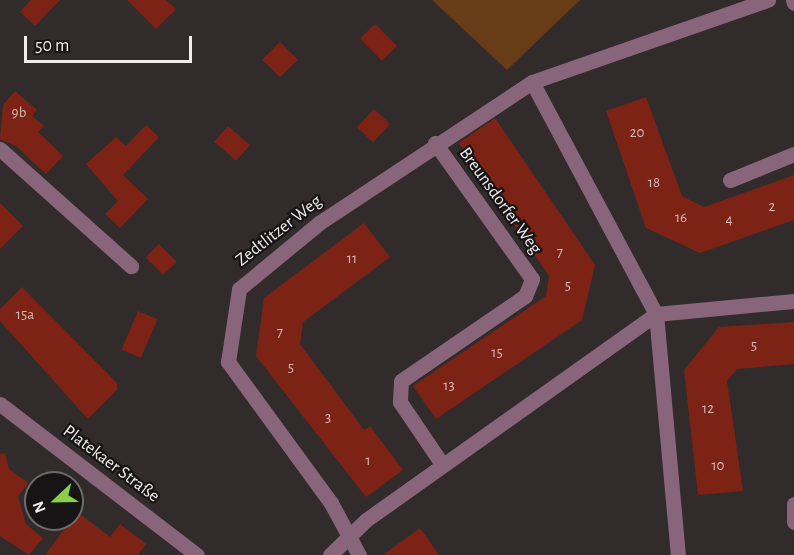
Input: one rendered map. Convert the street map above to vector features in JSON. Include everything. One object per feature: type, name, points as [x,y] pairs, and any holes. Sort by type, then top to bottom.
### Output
[{"type":"street","name":"Breunsdorfer Weg","points":[[442,464],[400,402],[401,381],[525,296],[532,279],[435,143],[532,82],[768,0]]},
{"type":"street","points":[[532,82],[656,314],[678,555]]},
{"type":"street","name":"Zedtlitzer Weg","points":[[359,555],[348,540],[331,503],[228,362],[239,289],[261,266],[435,143]]},
{"type":"street","points":[[0,149],[131,266]]},
{"type":"street","points":[[730,180],[794,154]]},
{"type":"street","points":[[330,555],[366,520],[656,314],[794,301]]},
{"type":"street","name":"Platekaer Straße","points":[[0,404],[197,555]]},
{"type":"street","points":[[794,504],[794,522]]},
{"type":"shaded area","points":[[432,0],[580,0],[507,70]]},
{"type":"building","points":[[31,0],[60,0],[35,26],[20,12]]},
{"type":"building","points":[[127,0],[166,0],[176,9],[156,29]]},
{"type":"building","points":[[375,24],[397,46],[382,61],[360,39]]},
{"type":"building","points":[[280,42],[298,60],[280,77],[262,60]]},
{"type":"building","points":[[15,91],[37,110],[32,116],[44,126],[38,132],[63,156],[46,174],[16,146],[0,139],[3,105]]},
{"type":"building","points":[[646,97],[682,196],[704,207],[794,175],[794,220],[700,253],[646,228],[606,111]]},
{"type":"building","points":[[374,109],[390,124],[373,142],[357,127]]},
{"type":"building","points":[[495,118],[595,265],[582,320],[436,419],[413,386],[546,296],[549,276],[459,143]]},
{"type":"building","points":[[146,125],[159,137],[123,175],[148,199],[120,228],[105,214],[118,201],[86,164],[116,137],[126,146]]},
{"type":"building","points":[[228,126],[250,145],[236,161],[214,142]]},
{"type":"building","points":[[0,203],[23,226],[0,249]]},
{"type":"building","points":[[364,223],[390,257],[303,322],[300,344],[364,430],[370,426],[403,470],[366,497],[256,356],[264,298]]},
{"type":"building","points":[[159,244],[177,262],[163,275],[146,257]]},
{"type":"building","points":[[22,287],[117,383],[117,390],[88,419],[0,321],[0,309]]},
{"type":"building","points":[[138,311],[157,319],[141,358],[122,350]]},
{"type":"building","points":[[794,322],[794,364],[737,369],[727,381],[743,491],[698,495],[684,370],[719,327]]},
{"type":"building","points":[[5,453],[9,469],[24,480],[24,489],[18,497],[24,517],[24,531],[34,531],[43,538],[29,555],[0,536],[0,454]]},
{"type":"building","points":[[84,517],[110,537],[120,524],[146,544],[138,555],[45,555],[63,531],[84,531]]},
{"type":"building","points":[[420,528],[439,555],[383,555]]}]
